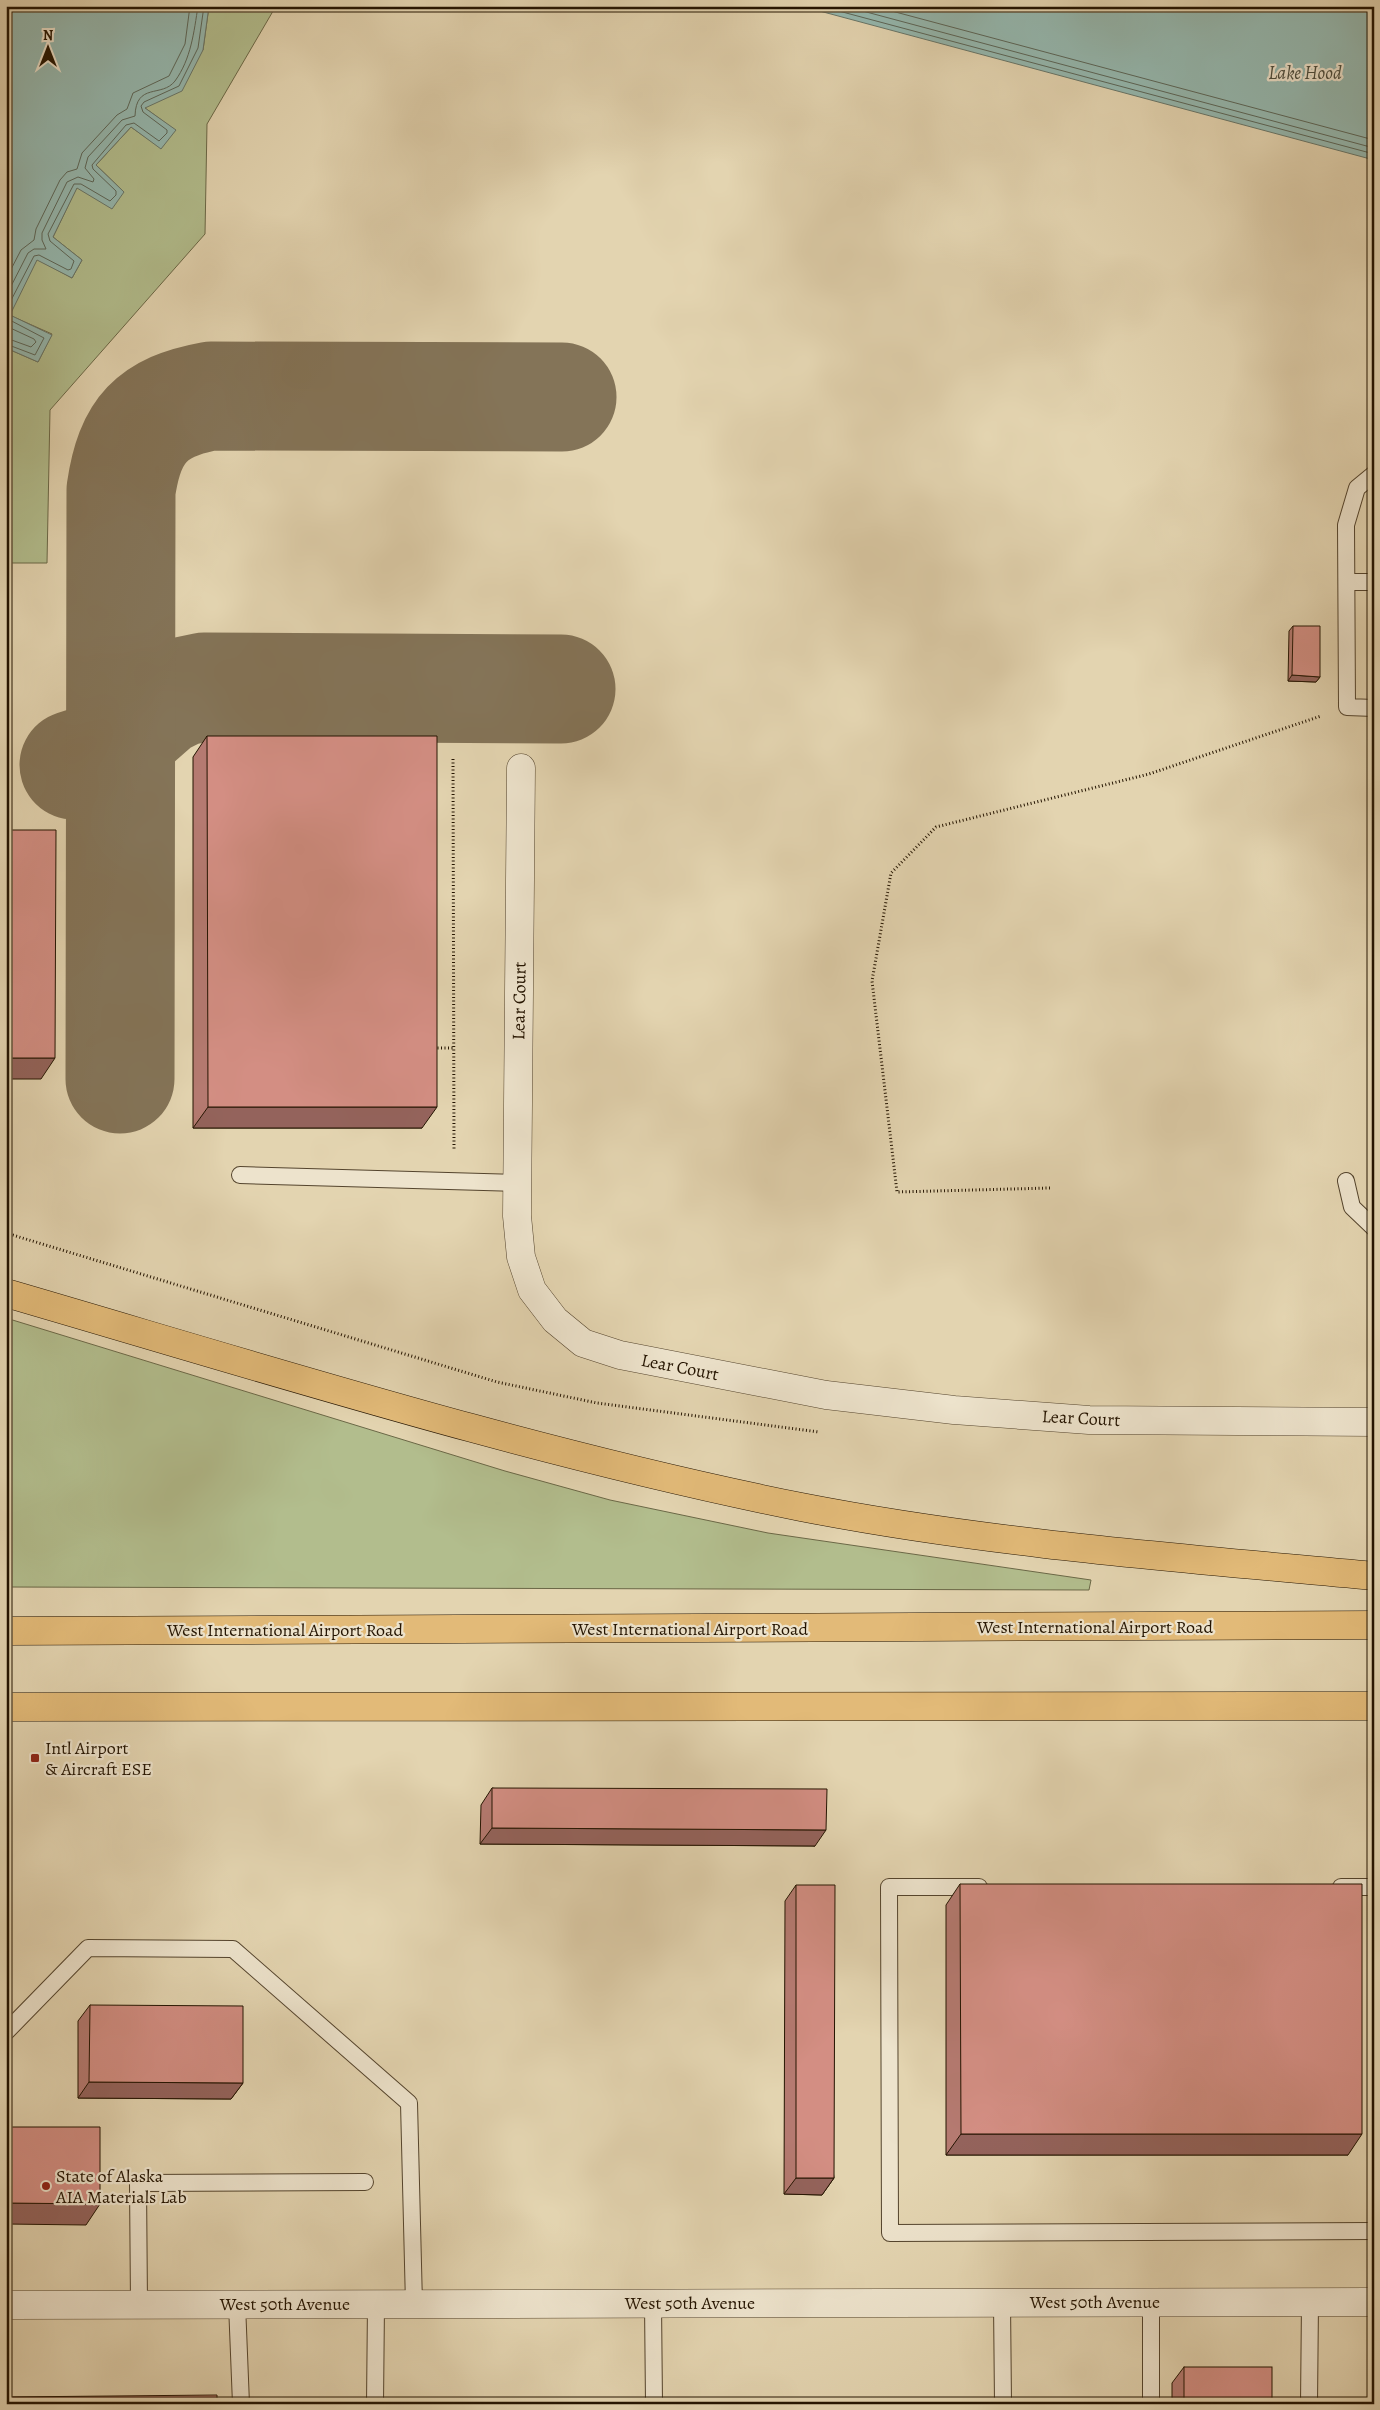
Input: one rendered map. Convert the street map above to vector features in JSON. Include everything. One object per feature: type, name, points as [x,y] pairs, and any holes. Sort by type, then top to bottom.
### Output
[{"type":"main road","points":[[6,1293],[569,1455],[672,1480],[786,1504],[965,1534],[1172,1558],[1374,1576]]},
{"type":"main road","name":"West International Airport Road","points":[[6,1631],[1374,1625]]},
{"type":"main road","points":[[6,1706],[1374,1706]]},
{"type":"street","name":"Lear Court","points":[[521,768],[517,1183],[517,1216],[521,1257],[532,1290],[555,1320],[583,1343],[620,1355],[826,1395],[954,1410],[1089,1420],[1374,1422]]},
{"type":"street","name":"West 50th Avenue","points":[[6,2304],[1374,2302]]},
{"type":"lane","points":[[1374,474],[1357,488],[1346,525],[1347,707],[1374,708]]},
{"type":"lane","points":[[1347,582],[1374,582]]},
{"type":"lane","points":[[240,1175],[517,1183]]},
{"type":"lane","points":[[1346,1181],[1352,1207],[1374,1228]]},
{"type":"lane","points":[[998,1886],[889,1886],[890,2233],[1374,2231]]},
{"type":"lane","points":[[1324,1886],[1374,1886]]},
{"type":"lane","points":[[6,2032],[88,1948],[234,1949],[409,2103],[414,2304]]},
{"type":"lane","points":[[139,2304],[138,2183],[365,2182]]},
{"type":"lane","points":[[1002,2302],[1003,2404]]},
{"type":"lane","points":[[1151,2302],[1151,2404]]},
{"type":"lane","points":[[1309,2404],[1310,2302]]},
{"type":"lane","points":[[653,2303],[654,2404]]},
{"type":"lane","points":[[237,2304],[241,2404]]},
{"type":"lane","points":[[375,2404],[376,2304]]},
{"type":"path","points":[[1050,1188],[897,1192],[872,981],[891,873],[936,827],[1149,774],[1347,707]]},
{"type":"path","points":[[453,759],[454,1152]]},
{"type":"path","points":[[430,1048],[453,1048]]},
{"type":"green space","points":[[209,6],[276,6],[207,124],[205,234],[50,410],[47,563],[6,563],[6,348],[38,362],[52,334],[9,315],[37,259],[72,278],[82,260],[53,237],[77,187],[124,192],[96,165],[131,127],[161,148],[175,130],[145,108],[203,50]]},
{"type":"green space","points":[[6,1318],[505,1471],[610,1500],[768,1533],[1091,1580],[1089,1590],[6,1587]]},
{"type":"water","points":[[6,6],[209,6],[203,50],[182,91],[145,108],[176,130],[161,149],[131,127],[96,165],[124,192],[112,209],[77,188],[53,237],[82,260],[72,278],[37,260],[10,315],[52,335],[38,362],[6,348]]},
{"type":"water","name":"Lake Hood","points":[[801,6],[1374,6],[1374,160]]},
{"type":"building","points":[[1293,626],[1320,626],[1320,677],[1292,675]]},
{"type":"building","points":[[207,736],[437,736],[437,1107],[208,1107]]},
{"type":"building","points":[[6,830],[56,830],[55,1058],[6,1058]]},
{"type":"building","points":[[492,1788],[827,1789],[826,1830],[492,1828]]},
{"type":"building","points":[[960,1884],[1362,1884],[1362,2134],[961,2134]]},
{"type":"building","points":[[796,1885],[835,1885],[834,2178],[796,2178]]},
{"type":"building","points":[[90,2005],[243,2006],[243,2083],[89,2082]]},
{"type":"building","name":"State of Alaska AIA Materials Lab","points":[[6,2127],[100,2127],[100,2204],[6,2203]]},
{"type":"building","points":[[1184,2367],[1272,2367],[1272,2404],[1184,2404]]},
{"type":"building","points":[[217,2395],[217,2404],[6,2404],[6,2397]]},
{"type":"taxiway","points":[[120,1079],[121,490],[130,452],[138,437],[147,425],[173,407],[211,396],[562,397]]},
{"type":"taxiway","points":[[74,765],[96,758],[160,702],[180,692],[204,687],[561,689]]},
{"type":"place","name":"Intl Airport & Aircraft ESE","points":[[35,1758]]},
{"type":"place","name":"State of Alaska AIA Materials Lab","points":[[46,2186]]}]
